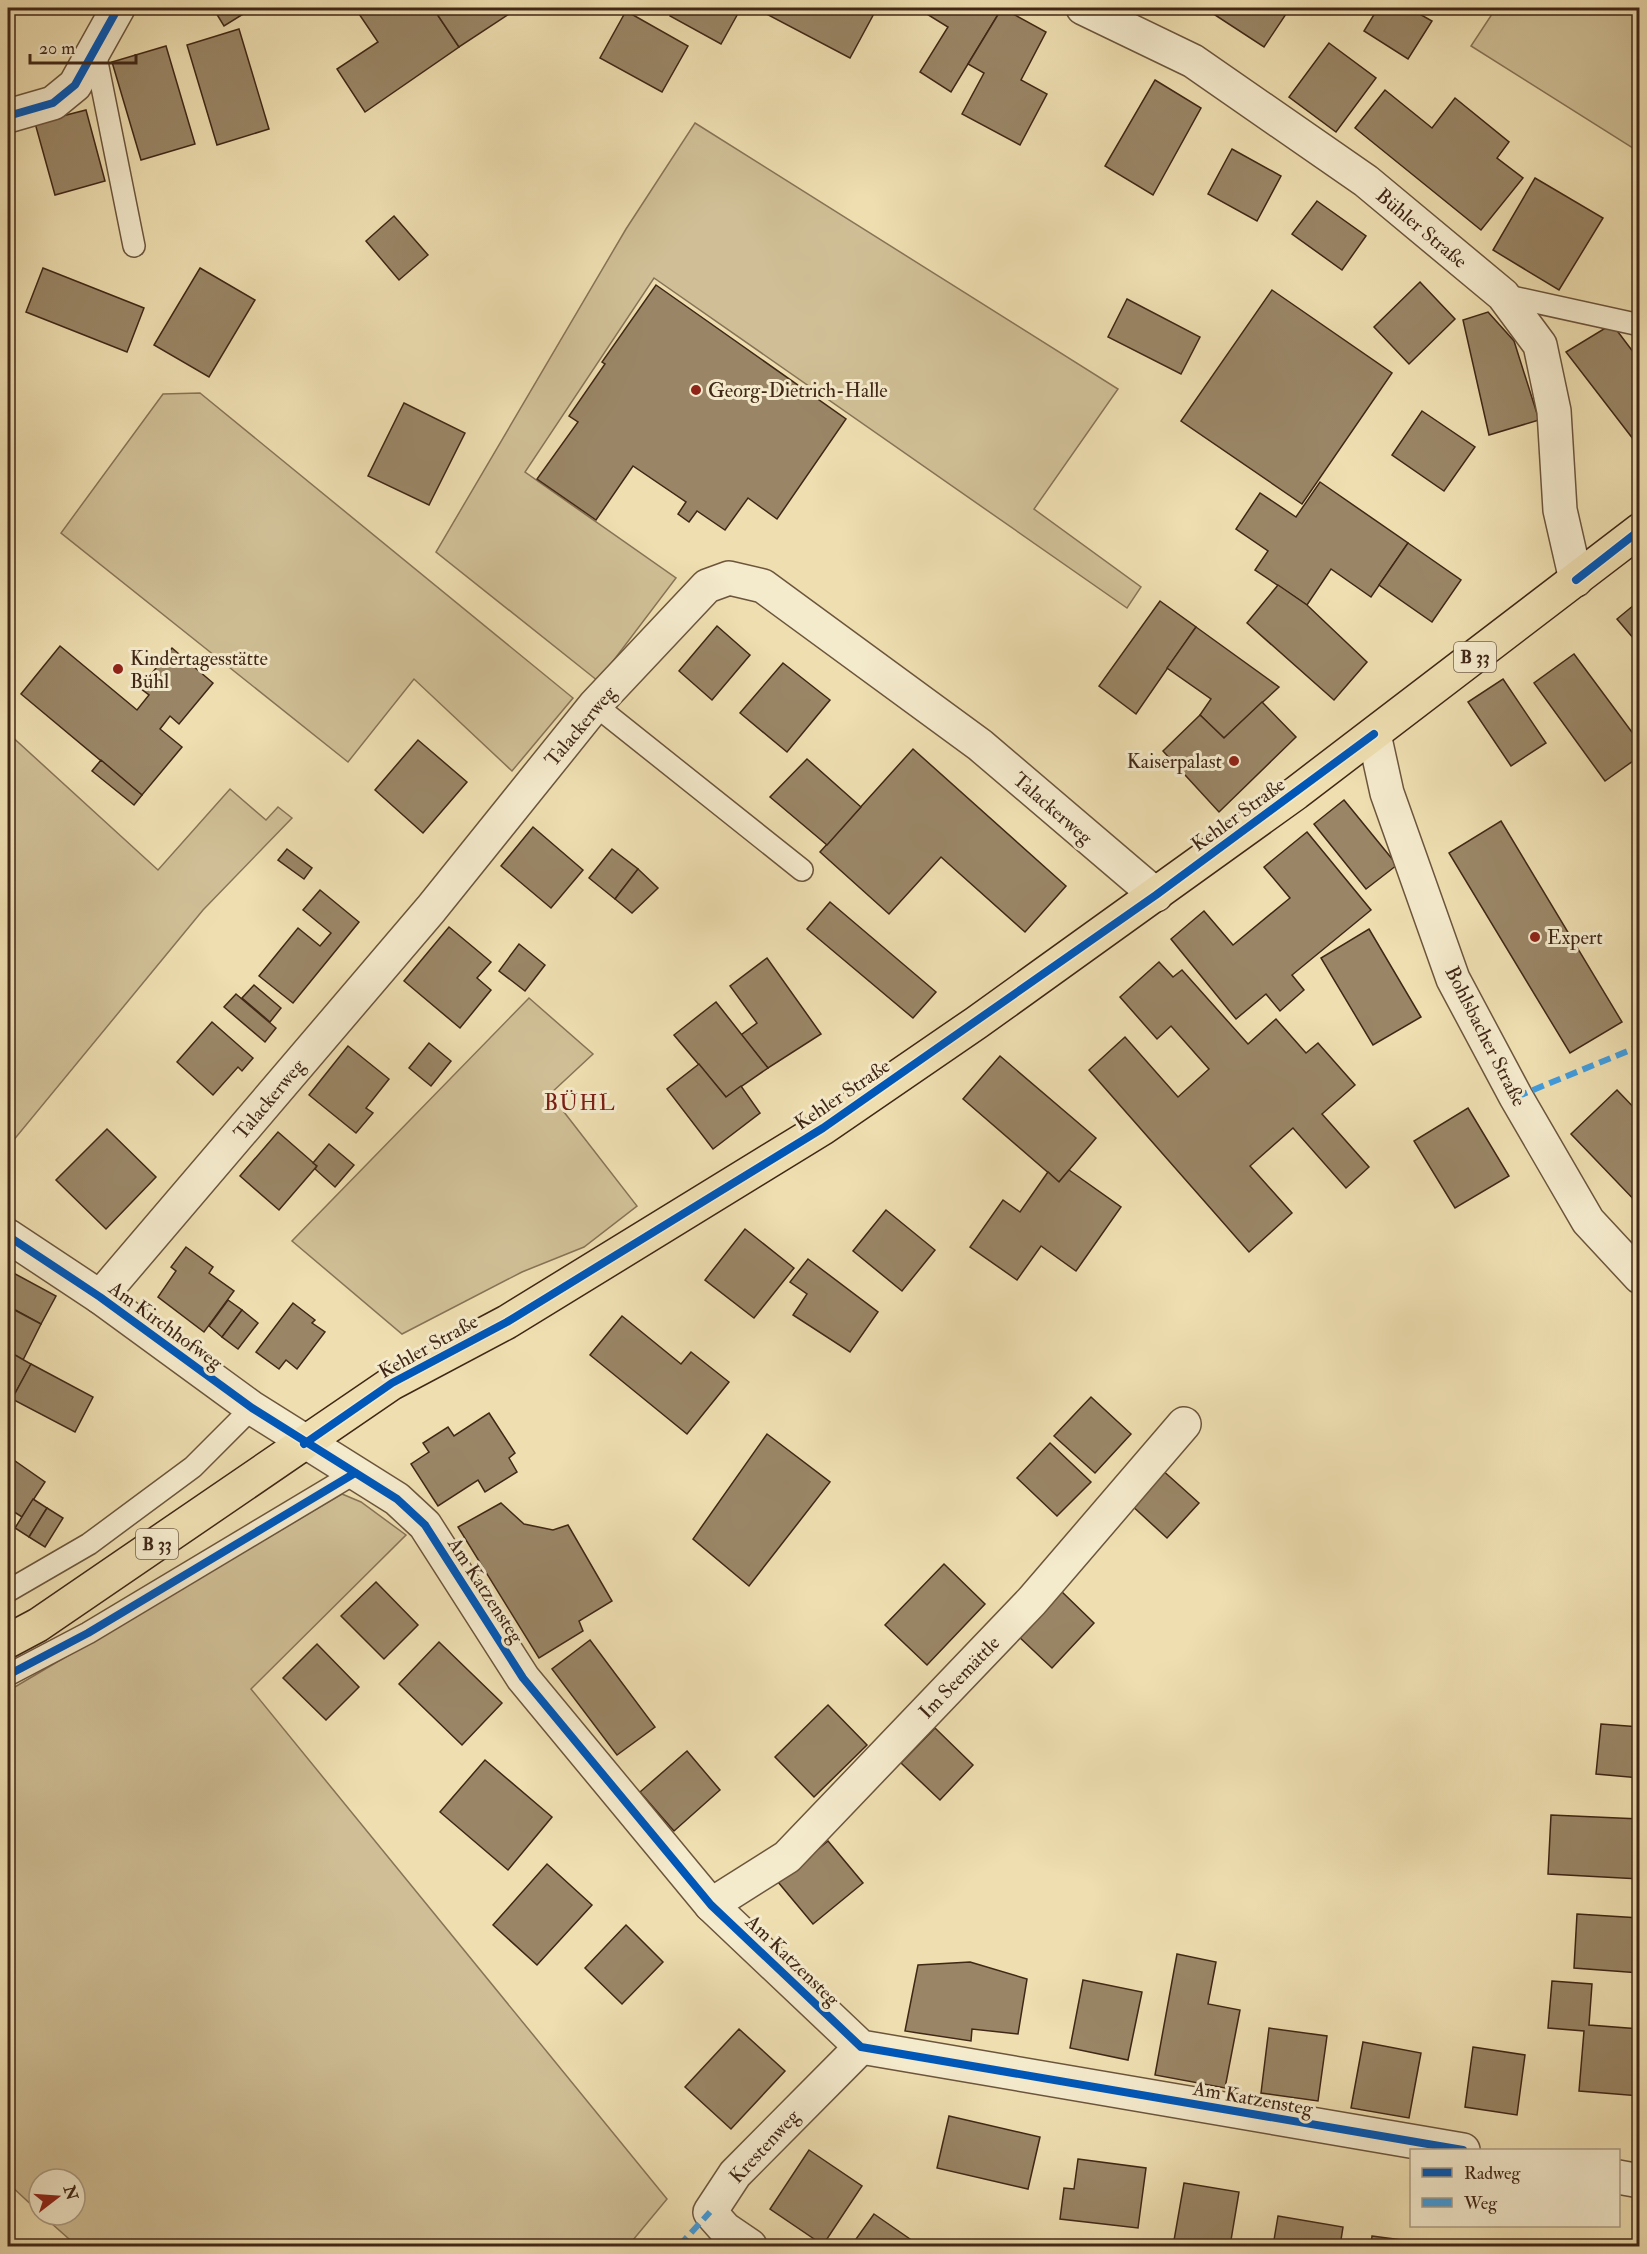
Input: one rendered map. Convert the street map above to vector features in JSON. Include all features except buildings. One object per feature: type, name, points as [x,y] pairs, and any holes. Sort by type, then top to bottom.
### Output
[{"type":"main road","name":"Kehler Straße","points":[[8,1641],[38,1625],[392,1383],[507,1322],[823,1128],[1156,895],[1374,734],[1640,531]]},
{"type":"street","points":[[8,116],[52,103],[75,85],[118,8]]},
{"type":"street","name":"Bühler Straße","points":[[1083,8],[1193,62],[1366,181],[1503,295],[1540,345],[1554,411],[1560,510],[1576,580]]},
{"type":"street","name":"Talackerweg","points":[[100,1297],[431,909],[595,705],[707,586],[729,578],[763,586],[980,745],[1156,895]]},
{"type":"street","name":"Bohlsbacher Straße","points":[[1374,734],[1387,793],[1453,979],[1515,1097],[1588,1221],[1640,1277]]},
{"type":"street","name":"Am Kirchhofweg","points":[[8,1236],[100,1297],[252,1408],[304,1443]]},
{"type":"street","name":"Im Seemättle","points":[[711,1905],[787,1857],[1032,1601],[1184,1424]]},
{"type":"street","name":"Am Katzensteg","points":[[304,1443],[397,1499],[425,1525],[523,1678],[711,1905],[861,2047],[1451,2149]]},
{"type":"street","name":"Krestenweg","points":[[750,2247],[725,2229],[710,2212],[735,2174],[861,2047]]},
{"type":"street","points":[[1620,2177],[1640,2181]]},
{"type":"lane","points":[[95,52],[134,246]]},
{"type":"lane","points":[[1503,295],[1640,325]]},
{"type":"lane","points":[[595,705],[802,870]]},
{"type":"lane","points":[[8,1591],[89,1544],[193,1467],[252,1408]]},
{"type":"lane","points":[[8,1675],[88,1633],[354,1473]]},
{"type":"shaded area","points":[[1496,8],[1639,8],[1639,152],[1471,46]]},
{"type":"shaded area","points":[[695,123],[1118,389],[1034,509],[1141,587],[1127,608],[654,278],[525,472],[676,578],[598,681],[436,552],[626,229]]},
{"type":"shaded area","points":[[200,393],[573,698],[512,771],[414,679],[348,762],[61,533],[163,394]]},
{"type":"shaded area","points":[[8,733],[158,870],[230,789],[266,820],[278,807],[292,818],[203,910],[8,1147]]},
{"type":"shaded area","points":[[529,998],[593,1054],[550,1094],[637,1206],[584,1247],[522,1272],[402,1334],[292,1241]]},
{"type":"shaded area","points":[[342,1494],[361,1502],[406,1535],[251,1689],[667,2199],[628,2246],[77,2246],[56,2227],[87,2227],[87,2167],[27,2167],[27,2201],[8,2183],[8,1691]]},
{"type":"marked path","points":[[1516,1097],[1640,1046]]},
{"type":"marked path","points":[[679,2246],[710,2212]]},
{"type":"cycle path","points":[[8,116],[53,103],[75,85],[118,8]]},
{"type":"cycle path","points":[[1576,580],[1640,530]]},
{"type":"cycle path","points":[[304,1444],[392,1383],[507,1322],[823,1128],[1156,895],[1374,734]]},
{"type":"cycle path","points":[[8,1236],[100,1297],[252,1408],[397,1499],[425,1525],[523,1678],[711,1905],[861,2047],[1457,2149]]},
{"type":"cycle path","points":[[8,1675],[88,1633],[355,1473]]},
{"type":"place","name":"Georg-Dietrich-Halle","points":[[696,390]]},
{"type":"place","name":"Kindertagesstätte Bühl","points":[[118,669]]},
{"type":"place","name":"Kaiserpalast","points":[[1234,761]]},
{"type":"place","name":"Expert","points":[[1535,937]]},
{"type":"district","name":"BÜHL","points":[[580,1102]]}]
